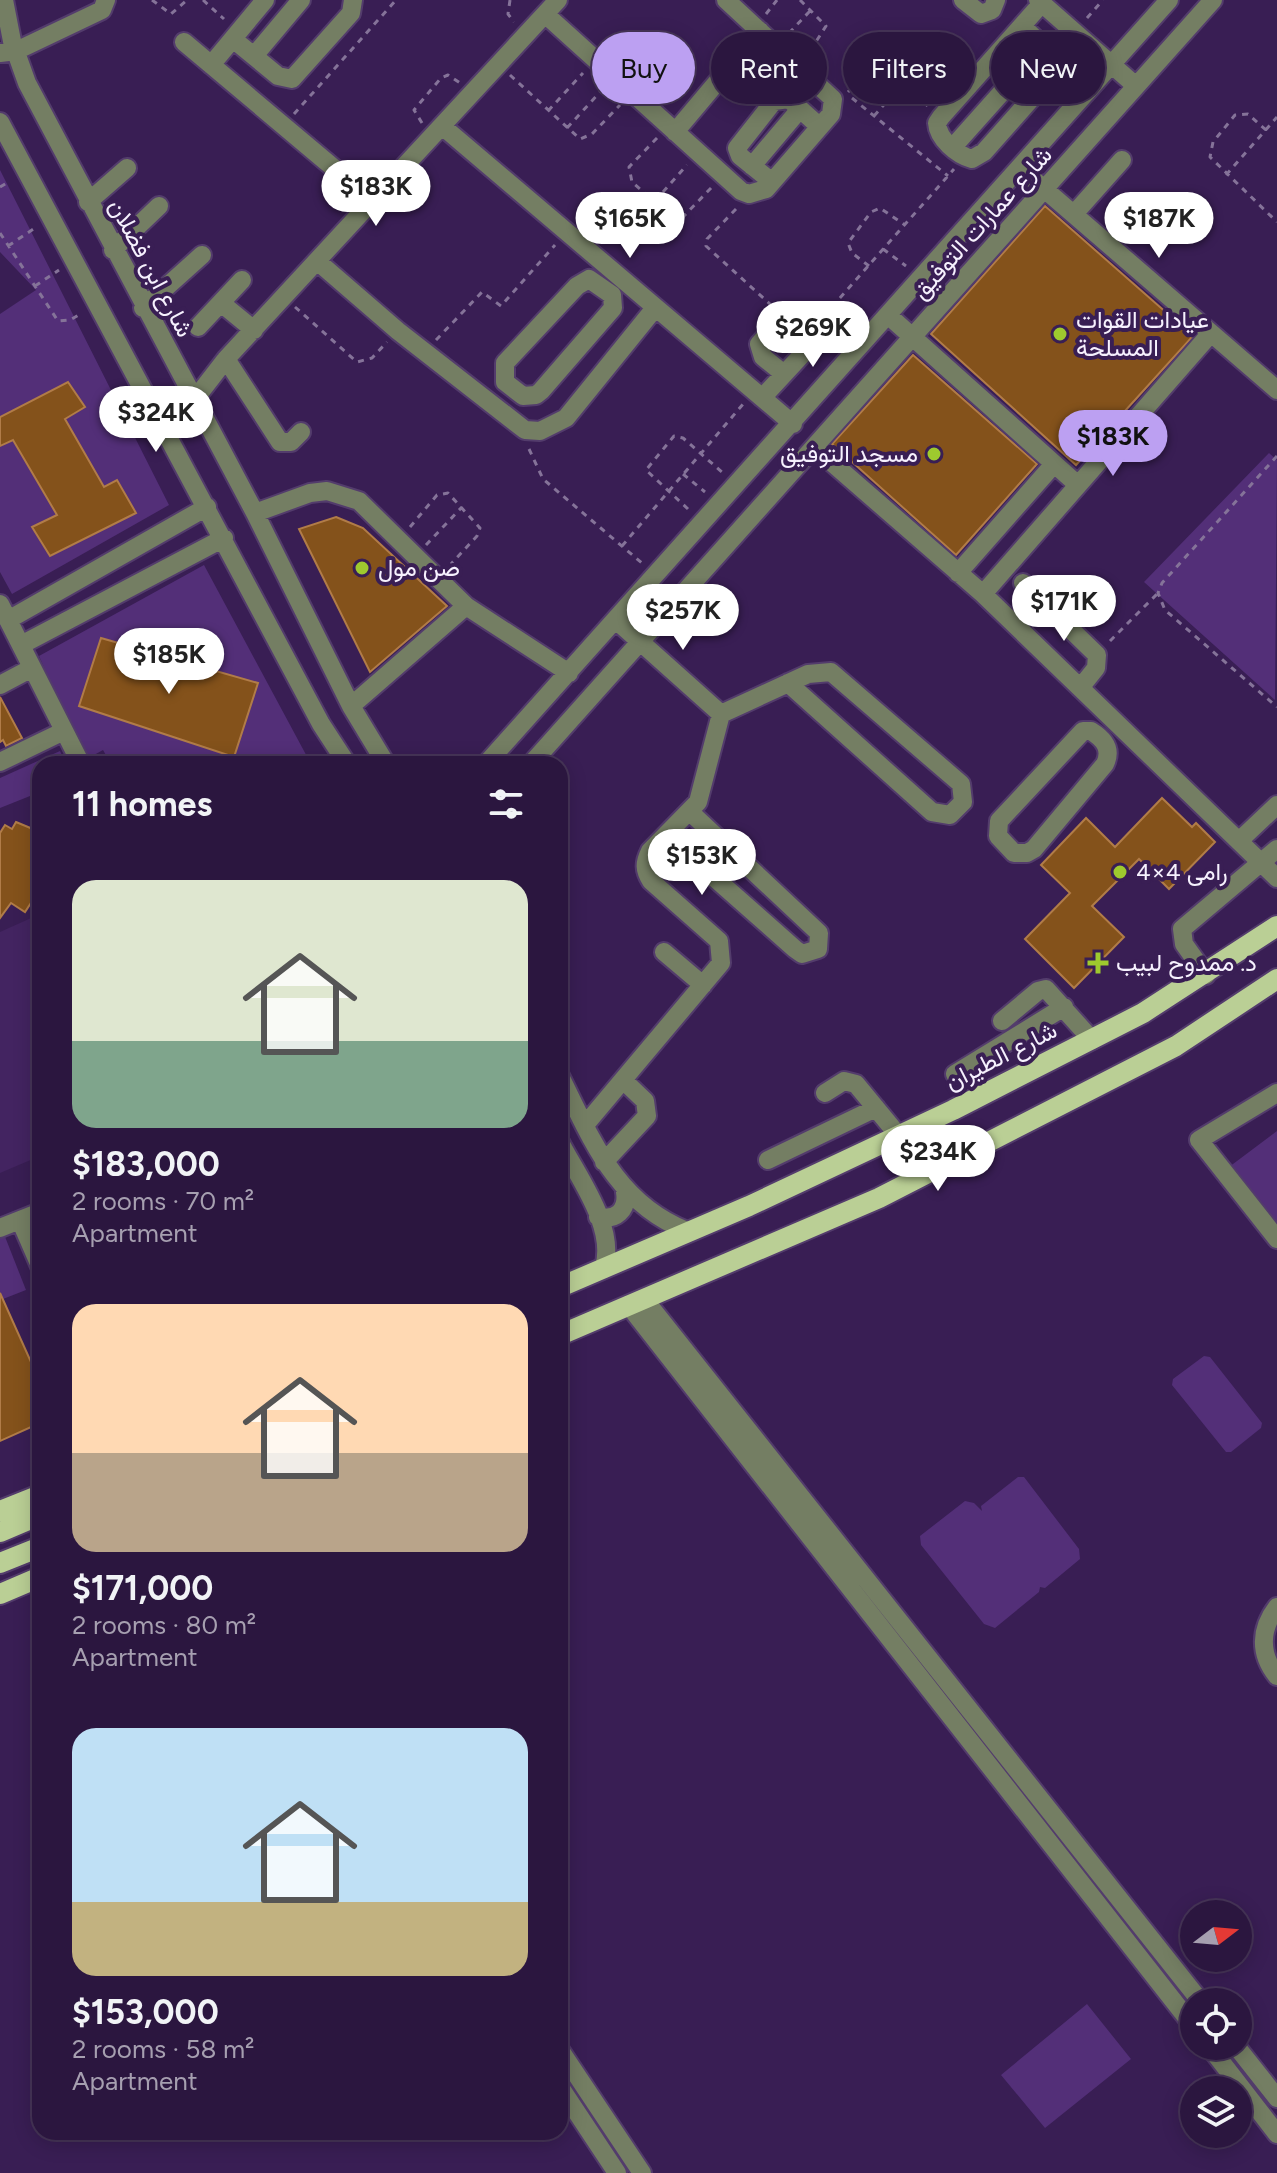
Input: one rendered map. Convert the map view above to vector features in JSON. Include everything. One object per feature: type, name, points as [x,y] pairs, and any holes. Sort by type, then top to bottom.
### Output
[{"type":"main road","name":"شارع الطيران","points":[[568,1283],[749,1206],[1092,1040],[1206,975],[1277,926]]},
{"type":"main road","points":[[568,1332],[879,1198],[1176,1046],[1277,979]]},
{"type":"main road","points":[[0,1511],[32,1498]]},
{"type":"main road","points":[[0,1532],[32,1518]]},
{"type":"main road","points":[[0,1563],[32,1550]]},
{"type":"main road","points":[[0,1594],[32,1580]]},
{"type":"street","name":"شارع ابن فضلان","points":[[4,0],[8,52],[255,513],[351,706],[381,756]]},
{"type":"street","points":[[8,52],[102,10],[106,0]]},
{"type":"street","points":[[211,65],[265,0]]},
{"type":"street","points":[[254,56],[301,0]]},
{"type":"street","points":[[236,35],[254,56],[278,76],[292,79],[351,13],[353,0]]},
{"type":"street","points":[[671,129],[760,31],[726,0]]},
{"type":"street","points":[[963,0],[981,14],[992,10],[996,0]]},
{"type":"street","name":"شارع عمارات التوفيق","points":[[493,756],[658,576],[1169,0]]},
{"type":"street","name":"شارع عمارات التوفيق","points":[[538,756],[1213,0]]},
{"type":"street","points":[[1027,104],[984,152],[972,159],[959,152],[937,130],[941,117],[1040,2],[1074,32]]},
{"type":"street","points":[[165,426],[195,399],[226,359],[551,7],[592,56]]},
{"type":"street","points":[[1022,26],[1029,32]]},
{"type":"street","points":[[184,42],[373,201]]},
{"type":"street","points":[[1105,58],[1136,86]]},
{"type":"street","points":[[643,104],[722,175],[749,194],[766,189],[820,127],[840,100],[827,90]]},
{"type":"street","points":[[772,182],[737,153],[738,144],[774,101],[789,99],[820,127]]},
{"type":"street","points":[[959,152],[997,104]]},
{"type":"street","points":[[752,166],[800,109]]},
{"type":"street","points":[[0,122],[99,302],[321,724],[342,756]]},
{"type":"street","points":[[438,130],[565,233],[609,281],[655,308],[793,424]]},
{"type":"street","points":[[1074,214],[1122,160]]},
{"type":"street","points":[[88,202],[127,168]]},
{"type":"street","points":[[1020,168],[1277,390]]},
{"type":"street","points":[[113,250],[159,206]]},
{"type":"street","points":[[143,308],[202,255]]},
{"type":"street","points":[[317,261],[425,353],[525,430],[540,431],[566,418],[655,308]]},
{"type":"street","points":[[589,279],[609,281],[613,308],[541,391],[536,395],[523,396],[505,382],[505,363],[577,286],[589,279]]},
{"type":"street","points":[[198,327],[242,280]]},
{"type":"street","points":[[221,303],[254,330]]},
{"type":"street","points":[[758,395],[784,374],[812,344],[812,329],[799,316],[784,316],[759,348],[784,374]]},
{"type":"street","points":[[889,316],[1078,485]]},
{"type":"street","points":[[983,594],[1211,333]]},
{"type":"street","points":[[226,359],[280,442],[291,442],[301,432]]},
{"type":"street","points":[[814,447],[983,594],[1277,878]]},
{"type":"street","points":[[958,573],[1054,464]]},
{"type":"street","points":[[255,513],[310,493],[344,494],[359,501],[397,542],[466,606],[569,673]]},
{"type":"street","points":[[77,756],[4,612],[207,507]]},
{"type":"street","points":[[21,645],[224,538]]},
{"type":"street","points":[[1023,583],[1097,655],[1096,668],[1080,688]]},
{"type":"street","points":[[351,706],[466,606]]},
{"type":"street","points":[[617,621],[721,714]]},
{"type":"street","points":[[0,685],[32,668]]},
{"type":"street","points":[[721,714],[788,683],[821,670],[841,678],[961,784],[964,793],[958,810],[950,815],[932,812],[788,683]]},
{"type":"street","points":[[1091,731],[1108,750],[1105,764],[1034,849],[1020,855],[1014,853],[998,836],[999,821],[1077,734],[1091,731],[1106,713]]},
{"type":"street","points":[[585,1125],[721,963],[719,941],[651,881],[645,872],[650,851],[690,812],[703,790],[721,714]]},
{"type":"street","points":[[0,762],[64,731]]},
{"type":"street","points":[[1240,840],[1277,805]]},
{"type":"street","points":[[666,835],[795,949],[802,954],[818,949],[819,933],[690,812]]},
{"type":"street","points":[[1206,975],[1184,944],[1182,929],[1277,849]]},
{"type":"street","points":[[664,952],[703,985]]},
{"type":"street","points":[[1002,1021],[1038,991],[1050,991],[1092,1040]]},
{"type":"street","points":[[955,1074],[1064,1007]]},
{"type":"street","points":[[604,1162],[647,1116],[645,1101],[623,1080]]},
{"type":"street","points":[[825,1093],[844,1081],[851,1081],[898,1135]]},
{"type":"street","points":[[568,1092],[604,1162],[625,1192],[654,1215],[687,1231]]},
{"type":"street","points":[[1277,1093],[1199,1140],[1277,1239]]},
{"type":"street","points":[[768,1160],[876,1108]]},
{"type":"street","points":[[568,1158],[598,1217],[606,1242],[604,1267]]},
{"type":"street","points":[[598,1217],[610,1218],[620,1212],[626,1203],[625,1192]]},
{"type":"street","points":[[0,1228],[32,1215]]},
{"type":"street","points":[[20,1220],[32,1248]]},
{"type":"street","points":[[638,1304],[951,1702],[1180,2009]]},
{"type":"street","points":[[1277,1607],[1267,1620],[1262,1638],[1265,1653],[1277,1676]]},
{"type":"street","points":[[951,1702],[1190,1988]]},
{"type":"street","points":[[1120,1931],[1137,1921]]},
{"type":"street","points":[[1220,2060],[1277,2134]]},
{"type":"street","points":[[1247,2060],[1277,2098]]},
{"type":"street","points":[[568,2062],[642,2173]]},
{"type":"street","points":[[568,2093],[586,2090]]},
{"type":"street","points":[[568,2100],[617,2173]]},
{"type":"path","points":[[152,0],[171,14],[187,0]]},
{"type":"path","points":[[203,0],[236,35]]},
{"type":"path","points":[[284,126],[396,0]]},
{"type":"path","points":[[510,0],[508,14],[527,34]]},
{"type":"path","points":[[800,0],[825,22],[824,32]]},
{"type":"path","points":[[1074,32],[1103,0]]},
{"type":"path","points":[[791,32],[811,10]]},
{"type":"path","points":[[548,111],[592,63]]},
{"type":"path","points":[[498,64],[575,136],[586,138],[619,104]]},
{"type":"path","points":[[438,130],[416,119],[414,110],[441,78],[452,77],[472,93]]},
{"type":"path","points":[[843,97],[840,100],[874,116],[948,176]]},
{"type":"path","points":[[567,128],[592,100]]},
{"type":"path","points":[[874,116],[884,104]]},
{"type":"path","points":[[926,104],[941,117]]},
{"type":"path","points":[[1266,130],[1248,114],[1235,115],[1210,149],[1212,162],[1277,222]]},
{"type":"path","points":[[1226,175],[1277,117]]},
{"type":"path","points":[[671,129],[629,167],[632,182],[654,202],[680,220],[722,175]]},
{"type":"path","points":[[812,329],[948,176],[959,152]]},
{"type":"path","points":[[654,202],[698,153]]},
{"type":"path","points":[[749,194],[707,239],[706,246],[784,316]]},
{"type":"path","points":[[869,266],[852,253],[848,243],[871,212],[880,208],[905,225]]},
{"type":"path","points":[[8,246],[52,217]]},
{"type":"path","points":[[0,233],[58,321],[70,320],[99,302]]},
{"type":"path","points":[[425,353],[482,292],[501,306],[565,233]]},
{"type":"path","points":[[883,249],[922,279]]},
{"type":"path","points":[[34,286],[75,258]]},
{"type":"path","points":[[284,297],[357,362],[372,358],[398,331]]},
{"type":"path","points":[[622,546],[701,454],[758,395]]},
{"type":"path","points":[[525,430],[530,455],[543,479],[658,576]]},
{"type":"path","points":[[704,524],[648,474],[648,465],[674,436],[683,438],[738,486]]},
{"type":"path","points":[[1097,655],[1158,593],[1162,583],[1277,456]]},
{"type":"path","points":[[683,474],[720,505]]},
{"type":"path","points":[[397,542],[440,493],[448,493],[478,523],[480,533],[438,579]]},
{"type":"path","points":[[415,558],[462,507]]},
{"type":"path","points":[[1158,593],[1165,610],[1277,707]]},
{"type":"shaded area","points":[[0,170],[169,505],[12,594],[0,572],[0,314],[36,290],[0,252]]},
{"type":"shaded area","points":[[1269,453],[1277,460],[1275,700],[1144,582]]},
{"type":"shaded area","points":[[204,565],[307,756],[234,756],[106,756],[103,750],[92,756],[83,756],[39,656]],"holes":[[[101,638],[258,683],[234,756],[79,706]]]},
{"type":"shaded area","points":[[32,764],[32,795],[0,808],[0,778]]},
{"type":"shaded area","points":[[32,918],[32,1159],[0,1173],[0,932]]},
{"type":"shaded area","points":[[1277,1131],[1277,1230],[1229,1167]]},
{"type":"shaded area","points":[[0,1224],[26,1290],[3,1299],[0,1293]]},
{"type":"shaded area","points":[[1204,1356],[1210,1357],[1262,1423],[1261,1428],[1231,1452],[1226,1452],[1172,1385],[1173,1379]]},
{"type":"shaded area","points":[[1018,1477],[1024,1477],[1079,1549],[1080,1559],[1045,1588],[1040,1587],[1039,1592],[995,1628],[984,1624],[921,1545],[920,1536],[965,1501],[974,1503],[982,1511],[981,1506]]},
{"type":"shaded area","points":[[1087,2004],[1131,2059],[1045,2128],[1001,2075]]},
{"type":"building","name":"عيادات القوات المسلحة","points":[[1045,206],[1193,336],[1076,465],[931,334]]},
{"type":"building","name":"مسجد التوفيق","points":[[913,355],[1037,464],[956,555],[832,444]]},
{"type":"building","points":[[68,382],[85,407],[65,419],[104,487],[117,480],[136,513],[50,556],[32,527],[57,515],[13,440],[0,446],[0,417]]},
{"type":"building","name":"صن مول","points":[[336,517],[363,528],[447,606],[370,672],[299,529]]},
{"type":"building","points":[[101,638],[258,683],[234,756],[79,706]]},
{"type":"building","points":[[0,697],[22,738],[6,746],[3,740],[0,742]]},
{"type":"building","points":[[1162,798],[1192,827],[1196,823],[1215,842],[1169,889],[1139,859],[1092,906],[1124,937],[1074,988],[1025,939],[1070,893],[1041,865],[1086,818],[1115,847]]},
{"type":"building","points":[[16,822],[32,829],[32,901],[25,912],[11,903],[0,918],[0,833],[5,825],[12,829]]},
{"type":"building","points":[[0,1293],[32,1364],[32,1427],[0,1441]]},
{"type":"place","name":"عيادات القوات المسلحة","points":[[1060,334]]},
{"type":"place","name":"مسجد التوفيق","points":[[934,454]]},
{"type":"place","name":"صن مول","points":[[362,568]]},
{"type":"place","name":"رامى 4×4","points":[[1120,872]]},
{"type":"place","name":"د. ممدوح لبيب","points":[[1098,963]]}]
